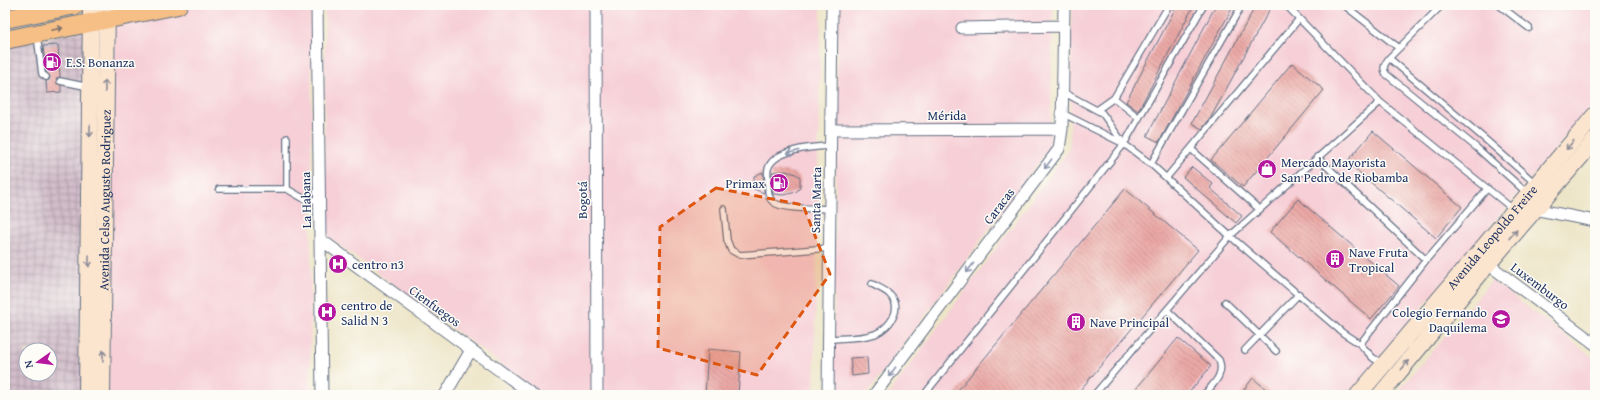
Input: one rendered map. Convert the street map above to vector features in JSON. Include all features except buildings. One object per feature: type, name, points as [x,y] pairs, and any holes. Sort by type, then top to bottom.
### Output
[{"type":"main road","points":[[5,19],[50,7],[76,5]]},
{"type":"main road","points":[[5,40],[37,33],[99,14],[178,5]]},
{"type":"street","name":"La Habana","points":[[318,5],[322,395]]},
{"type":"street","name":"Bogotá","points":[[596,5],[597,395]]},
{"type":"street","name":"Santa Marta","points":[[828,395],[832,130],[832,5]]},
{"type":"street","name":"Caracas","points":[[874,395],[1059,149],[1062,129],[1064,5]]},
{"type":"street","name":"Avenida Celso Augusto Rodriguez","points":[[87,395],[95,378],[99,14]]},
{"type":"street","points":[[962,28],[1064,26]]},
{"type":"street","name":"Avenida Celso Augusto Rodriguez","points":[[98,65],[90,87],[95,378],[102,395]]},
{"type":"street","name":"Avenida Leopoldo Freire","points":[[1363,393],[1384,364],[1595,115]]},
{"type":"street","name":"Mérida","points":[[832,130],[1062,129]]},
{"type":"street","name":"Avenida Leopoldo Freire","points":[[1380,395],[1534,209],[1595,140]]},
{"type":"street","points":[[1534,209],[1595,221]]},
{"type":"street","name":"Cienfuegos","points":[[320,239],[530,394]]},
{"type":"street","name":"Luxemburgo","points":[[1488,264],[1595,344]]},
{"type":"street","points":[[445,395],[471,350]]},
{"type":"lane","points":[[1097,110],[1114,98],[1169,5]]},
{"type":"lane","points":[[924,395],[1124,144],[1204,5]]},
{"type":"lane","points":[[1151,164],[1242,5]]},
{"type":"lane","points":[[1286,5],[1380,102],[1514,211]]},
{"type":"lane","points":[[1344,5],[1399,48]]},
{"type":"lane","points":[[1442,5],[1389,58],[1383,66],[1386,74],[1478,148],[1532,189]]},
{"type":"lane","points":[[1500,5],[1529,28]]},
{"type":"lane","points":[[1167,177],[1299,19]]},
{"type":"lane","points":[[37,33],[42,74],[46,77]]},
{"type":"lane","points":[[1389,58],[1486,140],[1532,189]]},
{"type":"lane","points":[[60,81],[90,87]]},
{"type":"lane","points":[[1063,92],[1102,113],[1124,144]]},
{"type":"lane","points":[[1114,98],[1139,118]]},
{"type":"lane","points":[[1094,395],[1230,236],[1380,102]]},
{"type":"lane","points":[[1062,113],[1124,144],[1151,164],[1230,236],[1343,333],[1360,344],[1373,358],[1384,364]]},
{"type":"lane","points":[[287,138],[287,189]]},
{"type":"lane","points":[[830,209],[781,206],[772,201],[768,195],[768,169],[773,159],[785,154],[807,148],[831,146]]},
{"type":"lane","points":[[1191,148],[1259,209]]},
{"type":"lane","points":[[1317,157],[1426,260]]},
{"type":"lane","points":[[219,189],[287,189],[306,200],[320,200]]},
{"type":"lane","points":[[1360,344],[1426,260],[1487,189]]},
{"type":"lane","points":[[724,210],[727,240],[731,250],[740,255],[830,248]]},
{"type":"lane","points":[[828,339],[863,337],[876,333],[889,325],[895,314],[896,304],[890,294],[872,284]]},
{"type":"lane","points":[[1245,350],[1299,294]]},
{"type":"lane","points":[[1225,302],[1276,351]]},
{"type":"lane","points":[[1166,310],[1219,360],[1222,367],[1220,375],[1204,395]]},
{"type":"highlighted area","points":[[716,188],[803,205],[830,274],[757,375],[658,348],[660,227]]},
{"type":"shaded area","points":[[204,5],[312,5],[310,395],[108,395],[114,22]]},
{"type":"shaded area","points":[[325,5],[821,5],[814,395],[543,395],[330,238],[324,229]]},
{"type":"shaded area","points":[[838,5],[1053,5],[1050,147],[866,395],[833,395]]},
{"type":"shaded area","name":"Mercado Mayorista San Pedro de Riobamba","points":[[1072,5],[1595,5],[1595,102],[1348,395],[888,395],[1068,151],[1070,143]]},
{"type":"shaded area","points":[[88,29],[87,395],[5,395],[5,47]]},
{"type":"shaded area","name":"Colegio Fernando Daquilema","points":[[1492,280],[1595,359],[1595,395],[1395,395]]},
{"type":"place","name":"E.S. Bonanza","points":[[52,62]]},
{"type":"place","name":"Mercado Mayorista San Pedro de Riobamba","points":[[1267,169]]},
{"type":"place","name":"Primax","points":[[779,183]]},
{"type":"place","name":"Nave Fruta Tropical","points":[[1335,259]]},
{"type":"place","name":"centro n3","points":[[338,264]]},
{"type":"place","name":"centro de Salid N 3","points":[[327,312]]},
{"type":"place","name":"Colegio Fernando Daquilema","points":[[1501,319]]},
{"type":"place","name":"Nave Principal","points":[[1076,322]]}]
